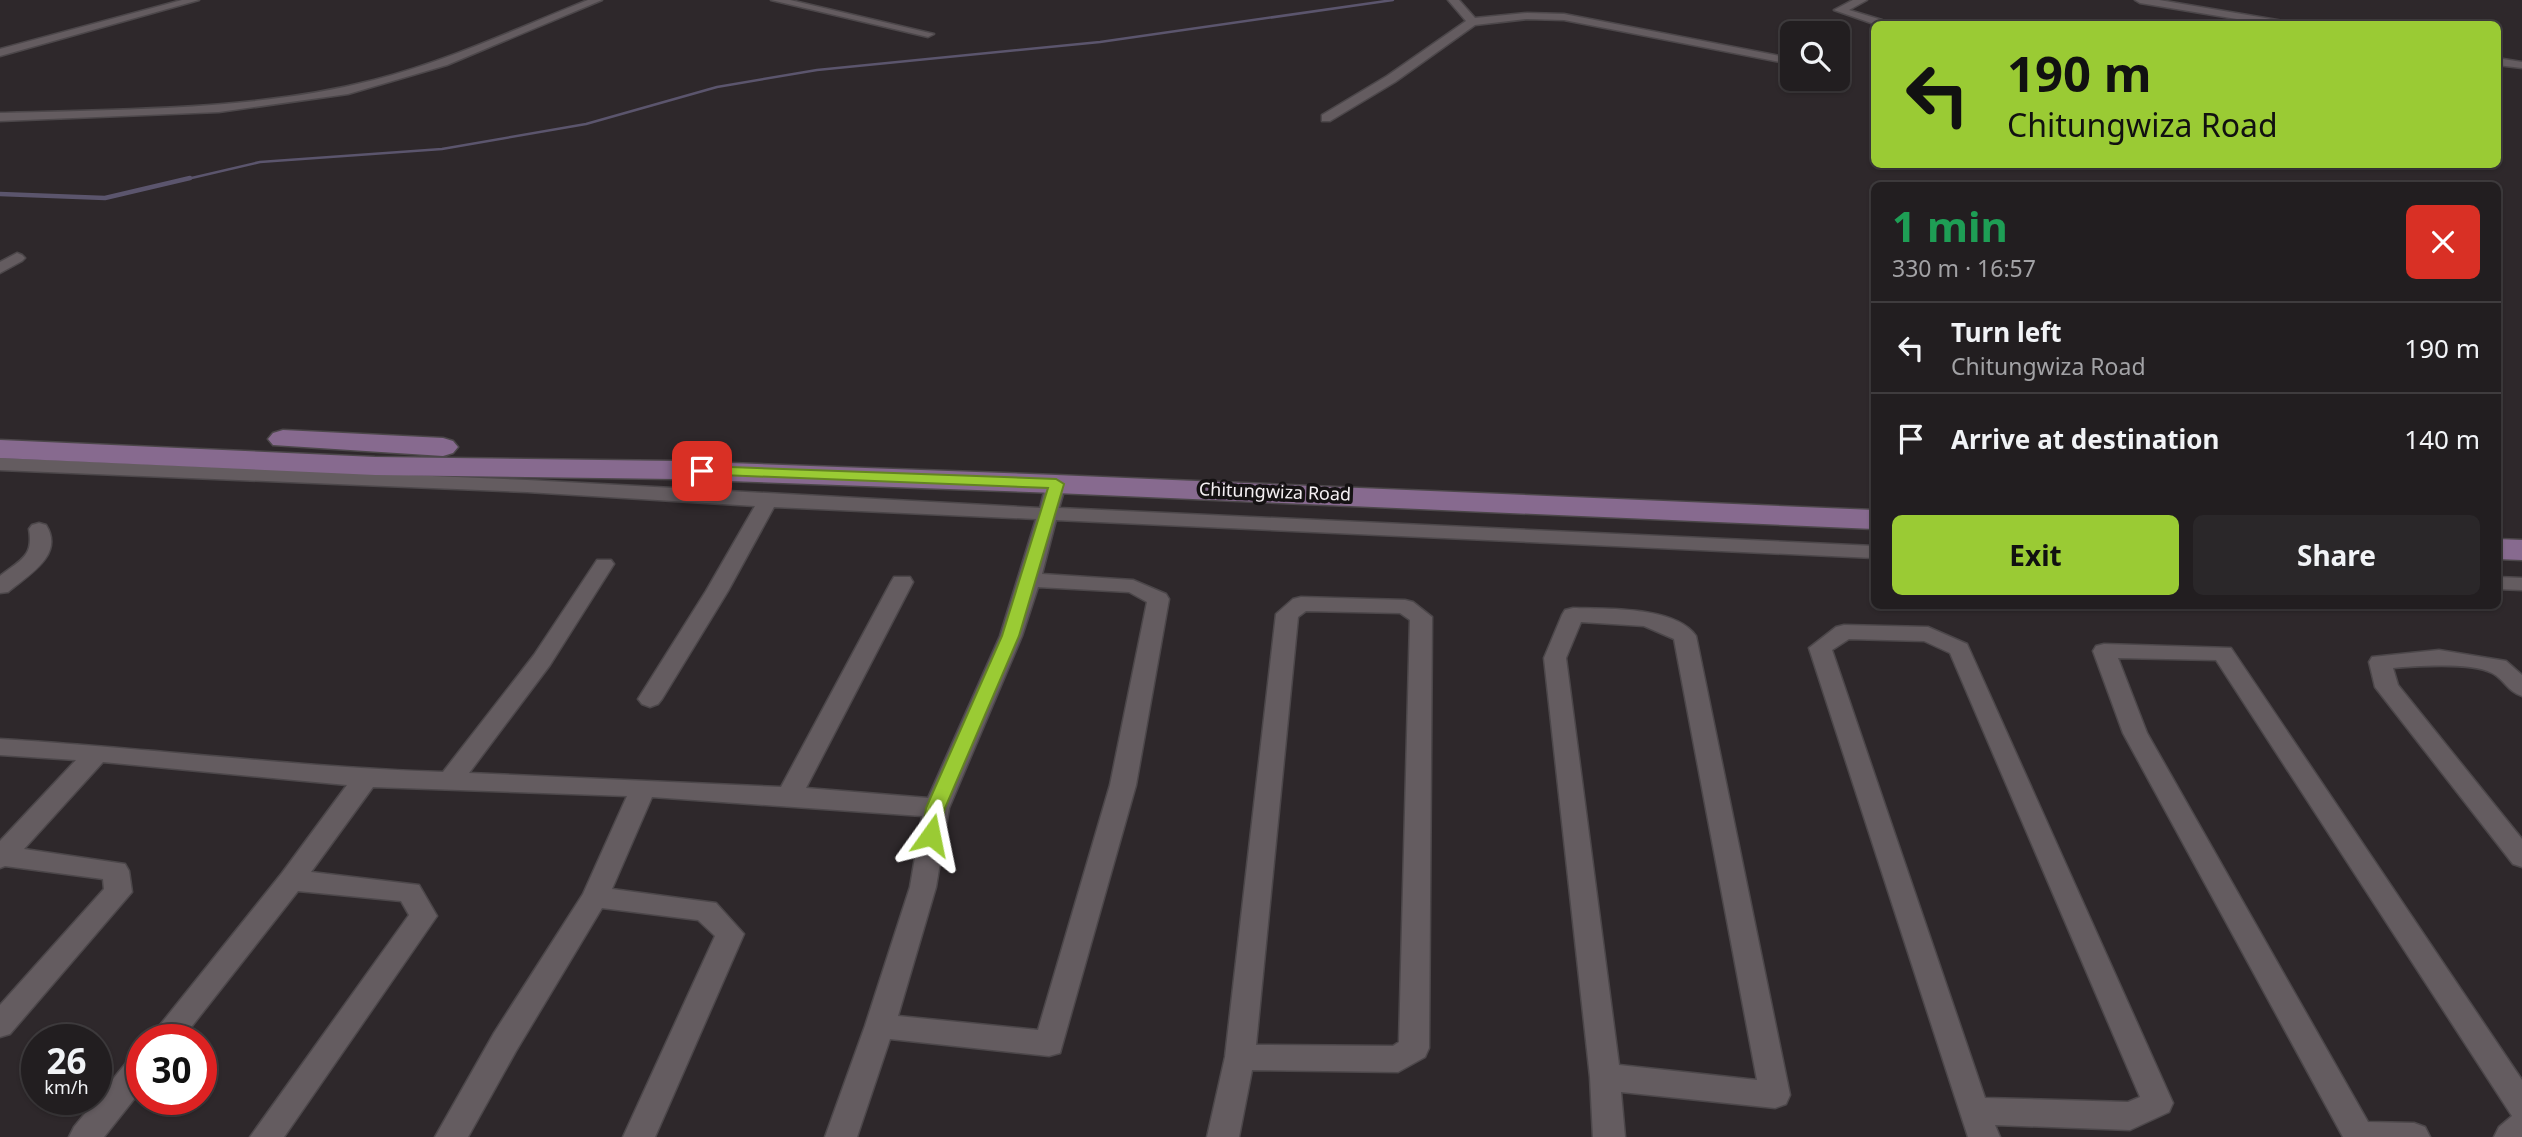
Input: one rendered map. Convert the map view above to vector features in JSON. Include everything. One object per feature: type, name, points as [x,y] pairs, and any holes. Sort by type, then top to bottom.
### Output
[{"type":"main road","points":[[0,430],[407,443],[675,470]]},
{"type":"main road","points":[[4,463],[675,470]]},
{"type":"main road","name":"Chitungwiza Road","points":[[675,470],[1871,520]]},
{"type":"main road","points":[[2501,550],[2522,550]]},
{"type":"street","points":[[0,53],[194,0]]},
{"type":"street","points":[[0,117],[196,109],[349,90],[445,60],[597,0]]},
{"type":"street","points":[[776,0],[928,34]]},
{"type":"street","points":[[1453,0],[1472,22]]},
{"type":"street","points":[[1862,0],[1839,10],[1875,21]]},
{"type":"street","points":[[2140,0],[2264,21]]},
{"type":"street","points":[[1326,118],[1391,79],[1472,22],[1527,16],[1564,17],[1780,59]]},
{"type":"street","points":[[2501,62],[2522,65]]},
{"type":"street","points":[[0,268],[17,258]]},
{"type":"street","points":[[4,463],[527,486],[768,502],[1871,552]]},
{"type":"street","points":[[841,1137],[880,1026],[923,887],[936,808],[1011,636],[1030,580],[1056,484]]},
{"type":"street","points":[[650,699],[768,502]]},
{"type":"street","points":[[0,587],[38,556],[42,545],[39,529]]},
{"type":"street","points":[[450,780],[542,660],[604,564]]},
{"type":"street","points":[[880,1026],[1049,1044],[1123,785],[1158,599],[1133,586],[1030,580]]},
{"type":"street","points":[[789,796],[902,582]]},
{"type":"street","points":[[2501,583],[2522,584]]},
{"type":"street","points":[[1223,1137],[1240,1057],[1287,614],[1301,604],[1405,607],[1421,617],[1414,1048],[1398,1059],[1240,1057]]},
{"type":"street","points":[[1605,1077],[1775,1095],[1685,636],[1668,624],[1634,617],[1573,615],[1555,658],[1605,1077],[1609,1137]]},
{"type":"street","points":[[1844,632],[1928,634],[1959,649],[2158,1103],[2130,1116],[1979,1124],[1820,648],[1844,632]]},
{"type":"street","points":[[2414,1137],[2360,1136],[2135,733],[2104,651],[2223,653],[2522,1106]]},
{"type":"street","points":[[2522,688],[2498,666],[2439,657],[2380,662],[2387,687],[2522,857]]},
{"type":"street","points":[[0,747],[97,753],[366,778],[643,788],[936,808]]},
{"type":"street","points":[[1,857],[97,753]]},
{"type":"street","points":[[176,1024],[291,880],[366,778]]},
{"type":"street","points":[[451,1137],[505,1042],[595,897],[643,788]]},
{"type":"street","points":[[0,1025],[118,892],[116,871],[1,857]]},
{"type":"street","points":[[266,1137],[423,916],[409,892],[291,880]]},
{"type":"street","points":[[595,897],[706,910],[730,934],[639,1137]]},
{"type":"street","points":[[85,1137],[126,1086]]},
{"type":"street","points":[[2510,1137],[2522,1126]]},
{"type":"waterway","points":[[183,180],[260,162],[442,149],[586,124],[717,87],[817,70],[1100,42],[1393,0]]},
{"type":"waterway","points":[[0,194],[105,198],[190,178]]},
{"type":"route","points":[[702,471],[1056,484],[1030,580],[1011,636],[936,808],[931,835]]}]
